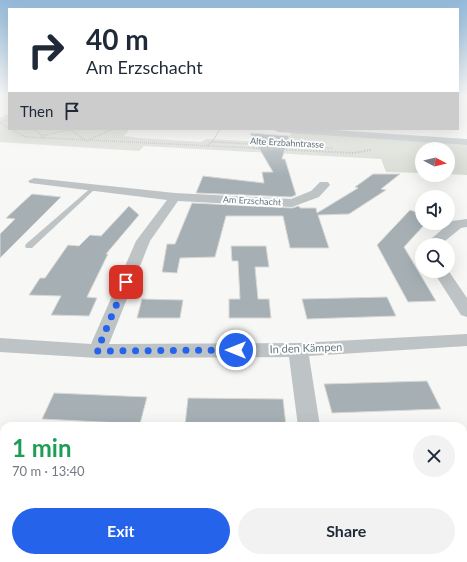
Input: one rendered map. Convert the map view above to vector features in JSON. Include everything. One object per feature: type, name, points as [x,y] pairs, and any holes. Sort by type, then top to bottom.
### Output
[{"type":"street","points":[[292,130],[467,142]]},
{"type":"street","name":"Am Erzschacht","points":[[34,181],[175,197],[292,203],[315,194],[324,185]]},
{"type":"street","points":[[97,351],[143,241],[175,197]]},
{"type":"street","points":[[440,238],[457,224],[467,223]]},
{"type":"street","points":[[446,278],[467,311]]},
{"type":"street","name":"In den Kämpen","points":[[0,345],[97,351],[298,350],[467,340]]},
{"type":"street","points":[[298,350],[309,422]]},
{"type":"lane","points":[[29,246],[93,188]]},
{"type":"path","name":"Alte Erzbahntrasse","points":[[12,130],[26,137],[86,141],[354,153],[376,150]]},
{"type":"path","points":[[35,130],[44,138]]},
{"type":"path","points":[[42,136],[67,130]]},
{"type":"path","points":[[72,130],[86,141],[110,130]]},
{"type":"path","points":[[205,146],[212,142],[219,130]]},
{"type":"path","points":[[212,142],[347,148],[347,144],[350,142],[350,134]]},
{"type":"shaded area","points":[[0,122],[8,122],[8,130],[129,130],[124,136],[201,142],[207,139],[287,143],[291,132],[426,142],[415,142],[415,173],[386,172],[381,159],[144,146],[139,151],[0,142]]},
{"type":"shaded area","points":[[455,144],[467,145],[467,175],[455,174]]},
{"type":"building","points":[[250,133],[289,136],[282,159],[285,159],[296,195],[291,197],[196,193],[203,176],[264,183],[262,172],[273,172]]},
{"type":"building","points":[[373,174],[400,174],[381,189],[386,190],[349,214],[318,215],[329,248],[290,248],[283,216],[226,216],[215,257],[180,258],[177,273],[162,272],[167,244],[175,244],[192,203],[292,208],[299,206],[300,208],[316,208],[317,213],[358,188],[355,187]]},
{"type":"building","points":[[32,194],[61,197],[0,258],[0,234],[15,219],[6,218]]},
{"type":"building","points":[[129,206],[139,215],[106,254],[108,254],[87,297],[97,298],[89,316],[51,315],[61,296],[29,295],[40,278],[45,278],[68,245],[79,246],[90,235],[101,236]]},
{"type":"building","points":[[410,210],[415,212],[415,230],[420,230],[404,247],[415,266],[415,278],[422,278],[436,301],[408,302],[377,245]]},
{"type":"building","points":[[231,246],[266,246],[269,267],[255,267],[258,299],[269,299],[271,318],[229,318],[229,299],[240,299],[238,261],[232,261]]},
{"type":"building","points":[[387,297],[396,316],[307,319],[302,299]]},
{"type":"building","points":[[142,299],[183,300],[180,318],[137,318]]},
{"type":"building","points":[[427,381],[441,409],[332,413],[324,384]]},
{"type":"building","points":[[54,393],[147,397],[141,422],[101,422],[42,419]]},
{"type":"building","points":[[188,398],[283,399],[286,422],[185,422]]},
{"type":"route","points":[[126,282],[97,351],[236,350]]}]
